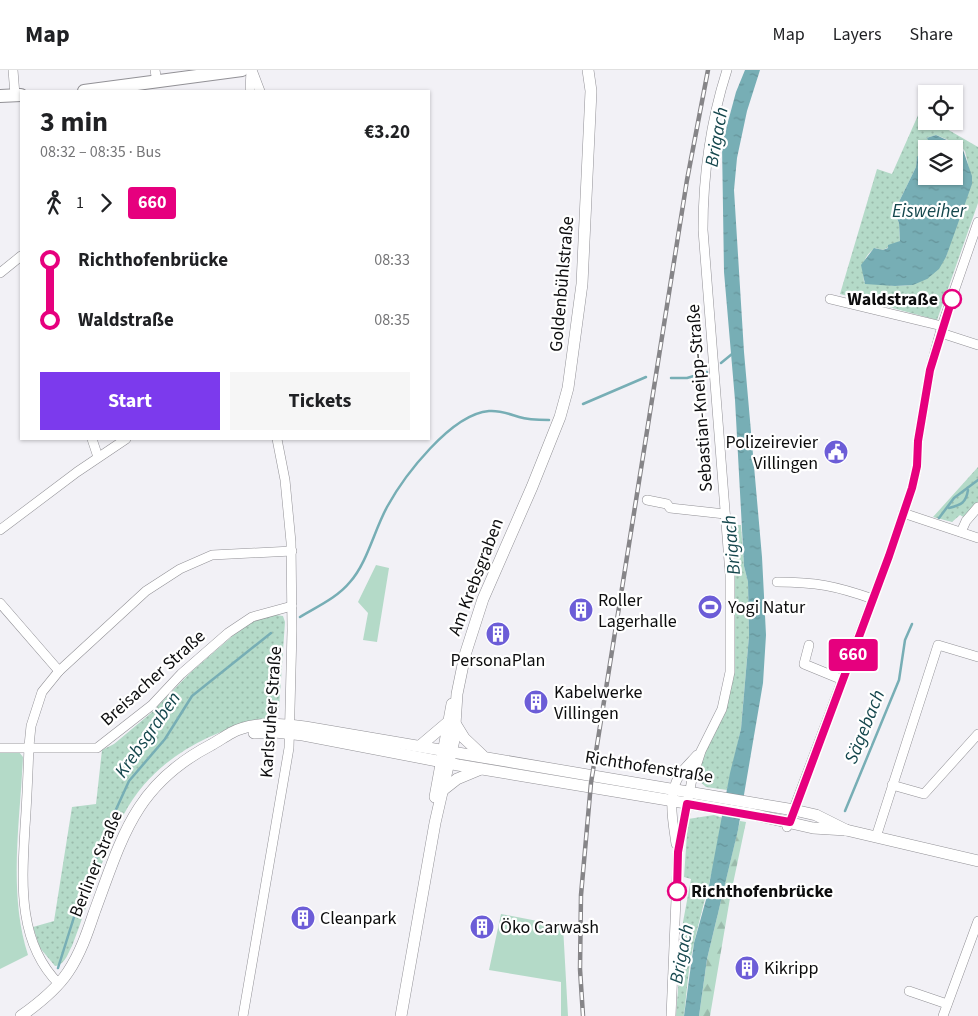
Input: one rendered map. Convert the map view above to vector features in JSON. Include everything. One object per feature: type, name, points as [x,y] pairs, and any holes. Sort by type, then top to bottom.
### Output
[{"type":"main road","points":[[89,90],[156,76],[242,70]]},
{"type":"main road","points":[[0,96],[18,95]]},
{"type":"street","points":[[13,70],[18,95]]},
{"type":"street","points":[[250,90],[252,70]]},
{"type":"street","points":[[252,70],[260,90]]},
{"type":"street","name":"Goldenbühlstraße","points":[[588,70],[591,91]]},
{"type":"street","name":"Goldenbühlstraße","points":[[537,475],[560,417],[575,345],[585,252],[591,91],[595,70]]},
{"type":"street","name":"Sebastian-Kneipp-Straße","points":[[671,1016],[678,852],[689,792],[701,751],[722,709],[730,672],[730,574],[703,230],[703,192],[708,143],[716,102],[726,70]]},
{"type":"street","points":[[789,825],[903,513],[917,466],[918,441],[930,370],[941,329],[978,222]]},
{"type":"street","points":[[0,273],[20,257]]},
{"type":"street","points":[[830,298],[941,329],[978,345]]},
{"type":"street","points":[[92,440],[98,457]]},
{"type":"street","points":[[0,530],[98,457],[124,440]]},
{"type":"street","name":"Karlsruher Straße","points":[[243,1016],[280,813],[289,729],[292,551],[285,480],[277,440]]},
{"type":"street","name":"Am Krebsgraben","points":[[435,823],[434,808],[465,655],[483,599],[537,475]]},
{"type":"street","points":[[647,500],[666,504],[670,508],[725,514]]},
{"type":"street","points":[[961,532],[966,521],[978,507]]},
{"type":"street","points":[[903,513],[978,538]]},
{"type":"street","points":[[59,984],[42,964],[32,944],[23,902],[22,877],[29,746],[31,726],[42,692],[59,671],[146,591],[180,569],[212,555],[292,551]]},
{"type":"street","points":[[777,582],[808,582],[836,586],[873,599]]},
{"type":"street","points":[[0,603],[59,671]]},
{"type":"street","name":"Breisacher Straße","points":[[0,748],[29,746],[96,748],[152,705],[181,674],[228,633],[252,617],[292,606]]},
{"type":"street","points":[[876,836],[938,644],[978,657]]},
{"type":"street","points":[[808,645],[804,664],[843,680]]},
{"type":"street","points":[[421,745],[452,724],[484,756]]},
{"type":"street","name":"Berliner Straße","points":[[289,729],[444,762]]},
{"type":"street","name":"Berliner Straße","points":[[21,1016],[59,984],[81,948],[125,832],[138,808],[168,775],[190,758],[221,740],[289,729],[421,745],[447,750]]},
{"type":"street","points":[[892,785],[924,794],[978,734]]},
{"type":"street","name":"Richthofenstraße","points":[[447,750],[674,788],[716,802],[753,808],[794,810],[816,816],[846,830]]},
{"type":"street","name":"Sebastian-Kneipp-Straße","points":[[678,852],[672,814],[674,788],[679,776],[701,751]]},
{"type":"street","name":"Am Krebsgraben","points":[[401,1016],[435,823],[443,790],[444,762]]},
{"type":"street","name":"Richthofenstraße","points":[[444,762],[687,804],[716,802]]},
{"type":"street","points":[[443,790],[457,779],[481,769]]},
{"type":"street","name":"Richthofenstraße","points":[[753,808],[789,825],[846,830],[978,861]]},
{"type":"street","points":[[944,1016],[978,921]]},
{"type":"street","points":[[909,990],[947,1004]]},
{"type":"green space","points":[[918,115],[918,130],[949,130],[978,147],[978,203],[937,320],[840,294],[877,169],[892,174]],"holes":[[[936,135],[948,140],[963,140],[963,149],[970,173],[946,257],[913,285],[895,286],[864,282],[864,264],[870,252],[875,248],[883,250],[900,241],[899,223],[894,212],[916,167],[918,140],[928,140],[927,138],[923,139]]]},
{"type":"green space","points":[[978,467],[978,502],[965,518],[960,515],[952,522],[933,517]]},
{"type":"green space","points":[[726,525],[741,525],[744,566],[748,582],[749,636],[741,729],[727,790],[706,787],[698,780],[701,751],[727,686]]},
{"type":"green space","points":[[376,565],[389,568],[377,642],[363,640],[368,613],[358,602]]},
{"type":"green space","points":[[276,615],[283,616],[285,622],[279,708],[273,718],[228,729],[187,749],[151,777],[136,794],[116,830],[102,862],[68,955],[64,961],[55,966],[40,948],[33,927],[54,921],[72,807],[96,804],[102,750],[114,744],[151,713],[190,673],[252,619]]},
{"type":"green space","points":[[19,752],[23,757],[17,857],[18,907],[28,955],[0,969],[0,753]]},
{"type":"green space","points":[[714,815],[723,818],[720,834],[692,952],[684,1016],[676,1016],[683,922],[691,879],[684,877],[688,819]]},
{"type":"green space","points":[[740,821],[746,822],[730,898],[710,1016],[699,1016],[707,959]]},
{"type":"green space","points":[[501,914],[563,926],[568,1016],[561,1016],[561,982],[489,970]]},
{"type":"water","points":[[745,70],[760,70],[747,111],[737,158],[734,190],[744,352],[762,557],[766,635],[763,683],[738,830],[707,959],[699,1016],[684,1016],[694,943],[707,896],[730,773],[741,729],[749,636],[748,582],[744,566],[735,400],[724,272],[722,144],[736,92]]},
{"type":"water","name":"Eisweiher","points":[[936,135],[947,140],[928,140],[927,138],[923,139]]},
{"type":"water","name":"Eisweiher","points":[[963,150],[972,176],[972,184],[946,257],[939,269],[927,279],[913,285],[865,284],[861,265],[874,248],[883,250],[888,248],[888,245],[900,241],[899,223],[894,212],[916,167],[918,156],[918,185],[963,185]]},
{"type":"waterway","name":"Krebsgraben","points":[[721,363],[732,354]]},
{"type":"waterway","name":"Krebsgraben","points":[[671,378],[687,378],[707,372]]},
{"type":"waterway","name":"Krebsgraben","points":[[583,404],[646,377]]},
{"type":"waterway","name":"Krebsgraben","points":[[300,617],[333,597],[350,582],[366,556],[382,516],[405,479],[430,448],[459,423],[474,415],[489,411],[501,412],[526,419],[549,420]]},
{"type":"waterway","name":"Sägebach","points":[[939,518],[954,498],[978,480]]},
{"type":"waterway","name":"Sägebach","points":[[949,508],[962,503],[966,498],[968,490]]},
{"type":"waterway","name":"Sägebach","points":[[845,811],[899,680],[905,640],[912,624]]},
{"type":"waterway","name":"Krebsgraben","points":[[58,968],[74,917],[108,827],[129,781],[165,739],[192,696],[271,633]]},
{"type":"railway","points":[[583,1016],[580,969],[581,895],[591,783],[687,180],[708,70]]},
{"type":"bus line","name":"660","points":[[677,891],[678,852],[687,804],[790,822],[889,556],[912,488],[917,466],[918,441],[930,370],[942,326],[952,299]]},
{"type":"place","name":"Waldstraße","points":[[952,299]]},
{"type":"place","name":"Polizeirevier Villingen","points":[[836,452]]},
{"type":"place","name":"Yogi Natur","points":[[710,607]]},
{"type":"place","name":"Roller Lagerhalle","points":[[581,610]]},
{"type":"place","name":"PersonaPlan","points":[[498,634]]},
{"type":"place","name":"Kabelwerke Villingen","points":[[536,702]]},
{"type":"place","name":"Richthofenbrücke","points":[[677,891]]},
{"type":"place","name":"Cleanpark","points":[[303,918]]},
{"type":"place","name":"Öko Carwash","points":[[482,927]]},
{"type":"place","name":"Kikripp","points":[[747,968]]},
{"type":"water label","name":"Brigach","points":[[717,137]]},
{"type":"water label","name":"Brigach","points":[[732,545]]},
{"type":"water label","name":"Brigach","points":[[682,954]]}]
